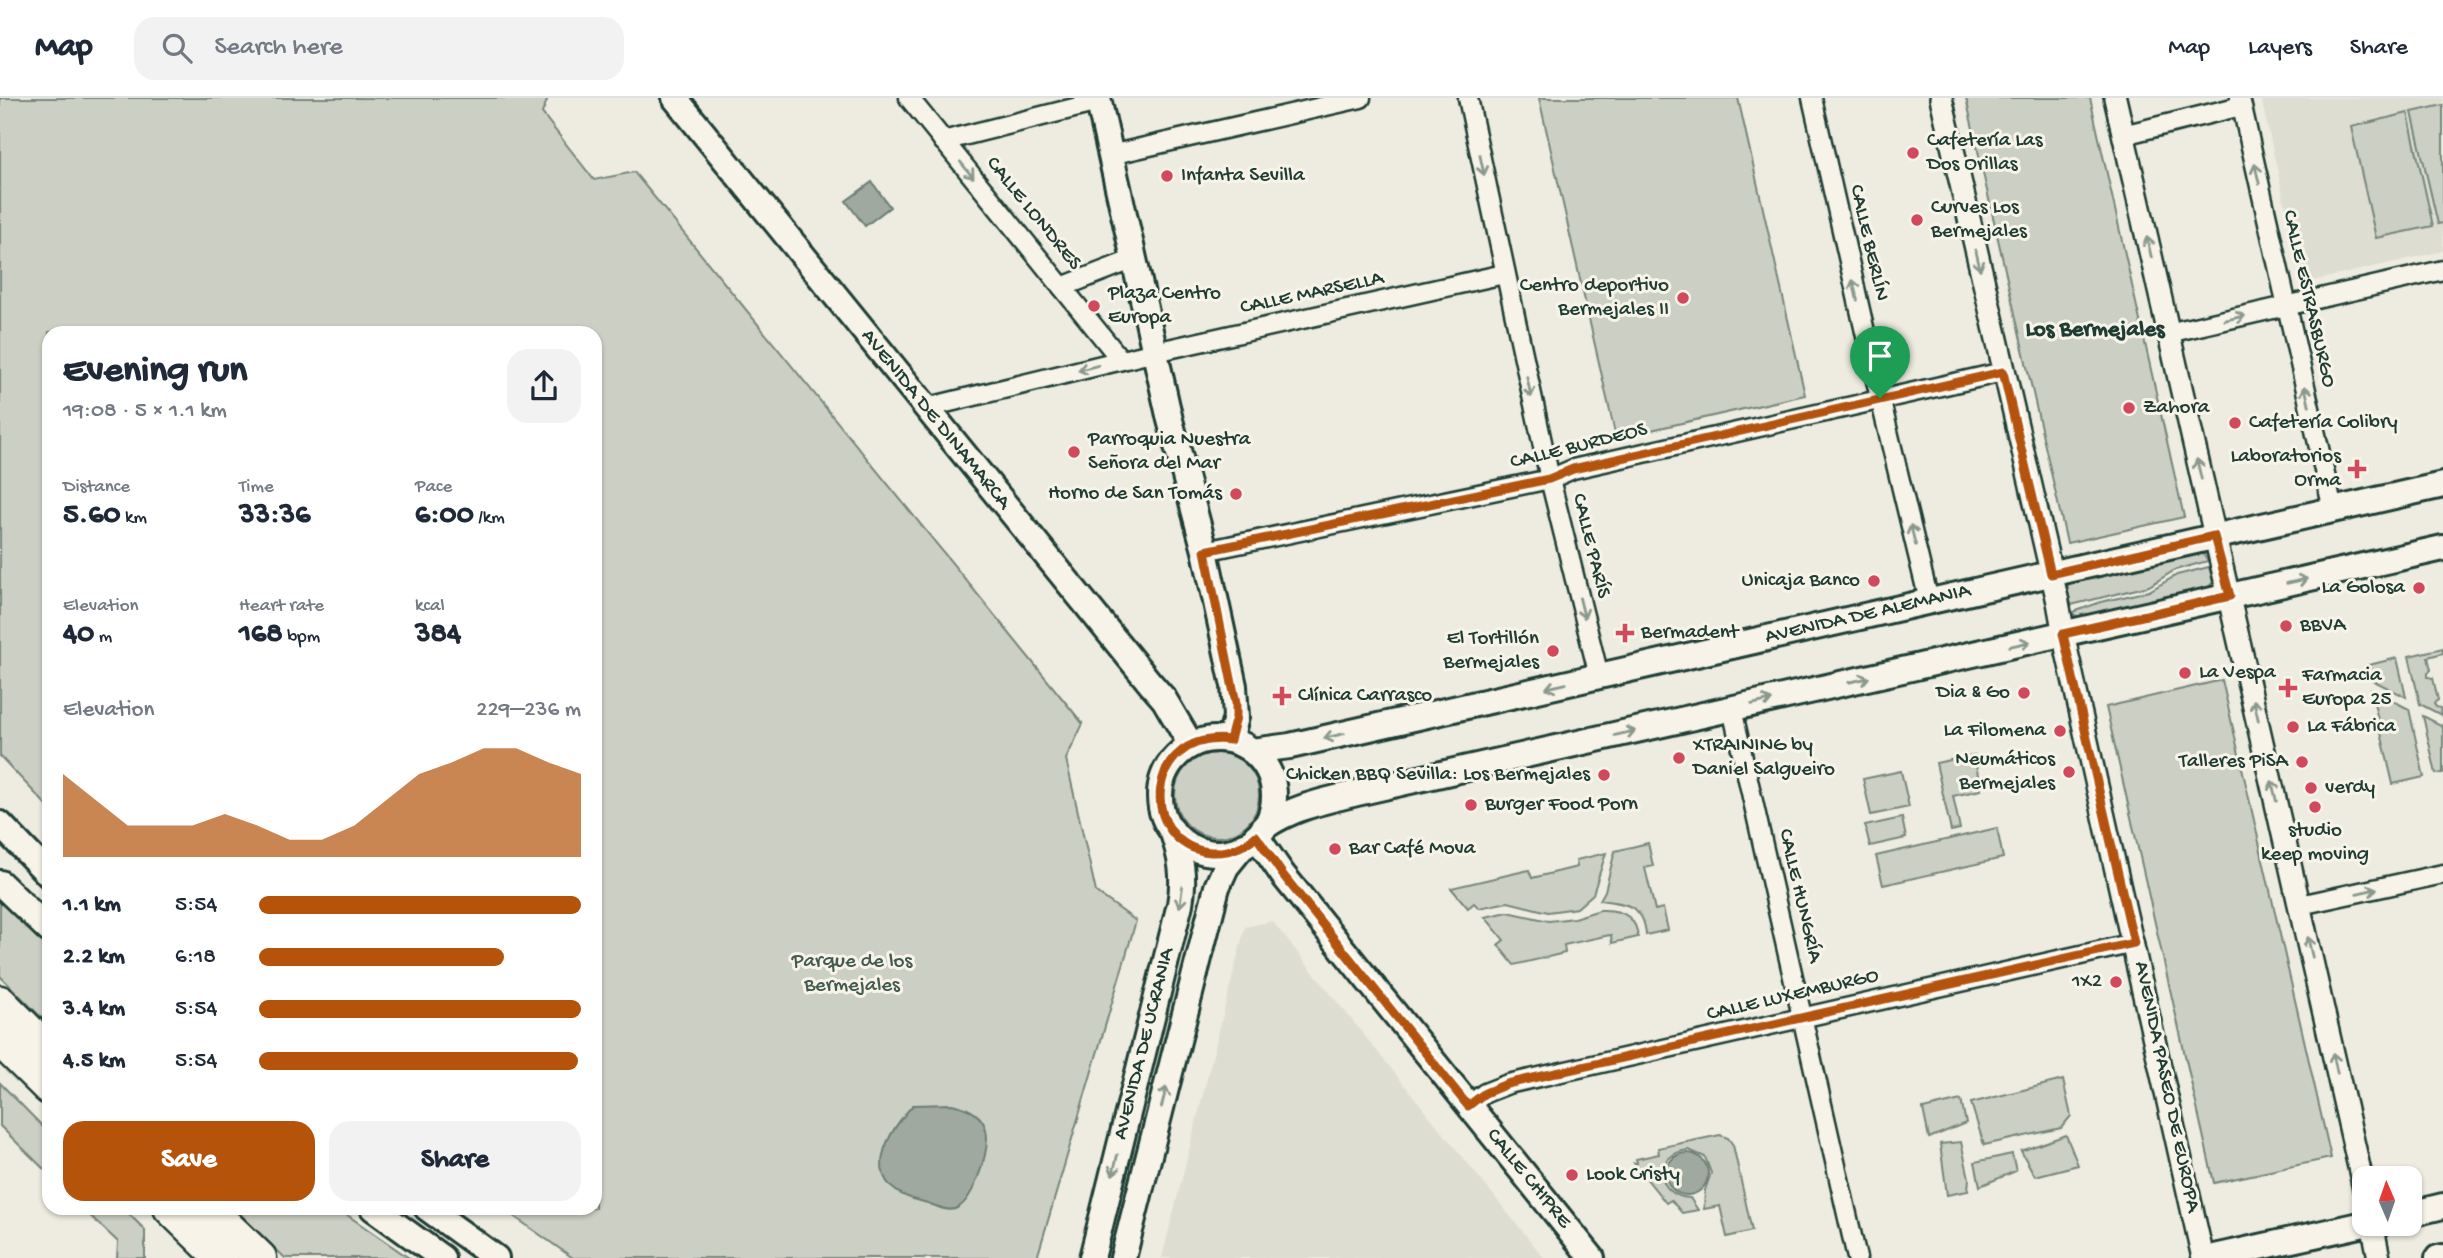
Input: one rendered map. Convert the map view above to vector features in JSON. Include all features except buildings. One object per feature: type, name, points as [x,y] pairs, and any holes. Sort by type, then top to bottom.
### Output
[{"type":"highway","points":[[0,1002],[42,1044]]},
{"type":"highway","points":[[0,1040],[42,1081]]},
{"type":"highway","points":[[177,1215],[221,1258]]},
{"type":"highway","points":[[215,1215],[256,1254]]},
{"type":"main road","name":"AVENIDA DE DINAMARCA","points":[[678,99],[925,408],[1164,699],[1191,745]]},
{"type":"main road","points":[[1098,100],[1170,420],[1205,551],[1236,703],[1241,746]]},
{"type":"main road","name":"AVENIDA DE ALEMANIA","points":[[1241,746],[1290,746],[2443,485]]},
{"type":"main road","points":[[1255,836],[1270,816],[1274,793],[1267,770],[1241,746],[1210,739],[1191,745],[1172,761],[1161,783],[1161,808],[1172,830],[1181,840],[1205,851],[1219,852],[1255,836],[1290,811],[1319,802],[2443,548]]},
{"type":"main road","points":[[0,824],[42,868]]},
{"type":"main road","name":"AVENIDA DE UCRANIA","points":[[1092,1258],[1180,904],[1183,876],[1181,858],[1172,830]]},
{"type":"main road","name":"CALLE CHIPRE","points":[[1255,836],[1283,875],[1592,1258]]},
{"type":"main road","name":"AVENIDA DE UCRANIA","points":[[1123,1258],[1217,887],[1226,867],[1255,836]]},
{"type":"main road","points":[[0,883],[42,923]]},
{"type":"main road","points":[[2422,1211],[2443,1206]]},
{"type":"main road","points":[[383,1215],[442,1258]]},
{"type":"main road","points":[[437,1215],[496,1258]]},
{"type":"main road","points":[[2210,1258],[2352,1227]]},
{"type":"main road","points":[[2438,1258],[2443,1257]]},
{"type":"street","name":"CALLE LONDRES","points":[[909,98],[1121,360]]},
{"type":"street","points":[[1111,155],[1361,98]]},
{"type":"street","name":"CALLE PARÍS","points":[[1468,98],[1549,479],[1599,676]]},
{"type":"street","name":"CALLE BERLÍN","points":[[1812,98],[1929,601]]},
{"type":"street","name":"AVENIDA PASEO DE EUROPA","points":[[1941,98],[2051,574],[2203,1258]]},
{"type":"street","points":[[2115,98],[2359,1166]]},
{"type":"street","points":[[943,141],[1098,100]]},
{"type":"street","points":[[2123,135],[2241,102]]},
{"type":"street","name":"CALLE ESTRASBURGO","points":[[2241,102],[2333,510]]},
{"type":"street","points":[[1062,287],[1134,259]]},
{"type":"street","points":[[2168,333],[2443,270]]},
{"type":"street","name":"CALLE MARSELLA","points":[[925,408],[1155,352],[1504,274]]},
{"type":"street","name":"CALLE BURDEOS","points":[[1205,551],[1549,479],[1573,469],[2003,372]]},
{"type":"street","name":"CALLE HUNGRÍA","points":[[1732,709],[1857,1258]]},
{"type":"street","points":[[2300,905],[2443,874]]},
{"type":"street","name":"CALLE LUXEMBURGO","points":[[1468,1106],[1485,1093],[1507,1084],[2134,943]]},
{"type":"street","points":[[2373,1236],[2379,1258]]},
{"type":"shaded area","points":[[2261,98],[2443,98],[2443,251],[2303,283]]},
{"type":"shaded area","points":[[872,182],[890,207],[865,226],[846,201]]},
{"type":"shaded area","points":[[1272,921],[1544,1258],[1162,1258],[1245,927]]},
{"type":"shaded area","points":[[952,1104],[977,1115],[984,1124],[987,1138],[982,1167],[973,1189],[962,1205],[951,1210],[904,1195],[890,1186],[882,1161],[892,1133],[913,1105]]},
{"type":"shaded area","points":[[1687,1153],[1702,1159],[1708,1174],[1702,1189],[1687,1195],[1672,1189],[1666,1174],[1672,1159]]},
{"type":"green space","name":"Parque de los Bermejales","points":[[0,98],[548,98],[542,113],[594,180],[634,172],[1083,724],[1066,759],[1096,892],[1136,921],[1037,1258],[573,1258],[512,1215],[602,1215],[602,326],[42,326],[42,801],[0,756]]},
{"type":"green space","name":"Centro deportivo Bermejales II","points":[[1539,98],[1738,98],[1805,395],[1616,438]]},
{"type":"green space","points":[[1966,98],[2090,98],[2184,517],[2067,543]]},
{"type":"green space","points":[[2443,105],[2443,223],[2438,224],[2412,112]]},
{"type":"green space","points":[[2408,113],[2433,226],[2376,238],[2351,127]]},
{"type":"green space","points":[[2203,553],[2208,561],[2175,570],[2149,586],[2071,605],[2067,587],[2070,583]]},
{"type":"green space","points":[[2209,567],[2213,582],[2208,588],[2080,617],[2074,615],[2073,612],[2101,602],[2149,591],[2177,575]]},
{"type":"green space","points":[[2443,648],[2443,653],[2428,657],[2431,670],[2428,677],[2433,678],[2438,700],[2434,703],[2440,708],[2441,715],[2420,704],[2409,656]]},
{"type":"green space","points":[[2397,658],[2406,697],[2368,678],[2365,666]]},
{"type":"green space","points":[[2222,680],[2331,1158],[2214,1183],[2106,707]]},
{"type":"green space","points":[[2371,690],[2409,709],[2424,777],[2393,784]]},
{"type":"green space","points":[[2423,716],[2443,726],[2443,773],[2436,774]]},
{"type":"green space","points":[[1217,753],[1233,756],[1247,765],[1256,779],[1259,795],[1256,811],[1247,825],[1233,834],[1217,837],[1201,834],[1187,825],[1178,811],[1175,795],[1178,779],[1187,765],[1201,756]]},
{"type":"green space","points":[[1974,755],[1981,790],[1953,796],[1960,829],[1951,831],[1936,763]]},
{"type":"green space","points":[[1901,771],[1909,807],[1871,815],[1863,779]]},
{"type":"green space","points":[[1902,818],[1906,838],[1870,846],[1865,826]]},
{"type":"green space","points":[[1997,828],[2003,858],[1883,885],[1876,856]]},
{"type":"green space","points":[[1648,843],[1653,866],[1645,868],[1655,910],[1663,908],[1668,930],[1646,935],[1637,911],[1625,904],[1600,900],[1605,891],[1615,851]]},
{"type":"green space","points":[[1606,853],[1593,894],[1577,908],[1548,912],[1508,902],[1479,908],[1474,903],[1468,908],[1451,888],[1529,870],[1532,878],[1577,867],[1576,860]]},
{"type":"green space","points":[[0,891],[42,932],[42,1018],[0,976]]},
{"type":"green space","points":[[1600,910],[1626,915],[1634,923],[1638,937],[1612,943],[1611,935],[1564,945],[1565,953],[1514,965],[1498,945],[1504,940],[1485,917],[1508,912],[1549,921],[1574,918]]},
{"type":"green space","points":[[2063,1080],[2071,1116],[2061,1128],[1984,1145],[1971,1103]]},
{"type":"green space","points":[[0,1083],[42,1126],[42,1167],[0,1126]]},
{"type":"green space","points":[[1961,1100],[1966,1123],[1929,1138],[1923,1109]]},
{"type":"green space","points":[[1720,1135],[1728,1138],[1733,1145],[1752,1231],[1727,1237],[1720,1206],[1704,1209],[1705,1190],[1711,1173],[1705,1157],[1689,1150],[1669,1158],[1664,1166],[1664,1183],[1678,1195],[1690,1198],[1698,1210],[1682,1213],[1671,1200],[1666,1203],[1634,1163],[1637,1163],[1636,1159],[1659,1154],[1658,1148]]},
{"type":"green space","points":[[2066,1135],[2078,1165],[2035,1176],[2021,1151]]},
{"type":"green space","points":[[1961,1142],[1969,1178],[1968,1191],[1947,1195],[1940,1144]]},
{"type":"green space","points":[[2012,1154],[2016,1171],[1980,1186],[1975,1162]]},
{"type":"green space","points":[[89,1215],[130,1215],[145,1230],[145,1258],[117,1258],[118,1242]]},
{"type":"green space","points":[[241,1215],[347,1215],[409,1258],[285,1258]]},
{"type":"place","name":"Cafetería Las Dos Orillas","points":[[1913,153]]},
{"type":"place","name":"Infanta Sevilla","points":[[1167,176]]},
{"type":"place","name":"Curves Los Bermejales","points":[[1917,220]]},
{"type":"place","name":"Centro deportivo Bermejales II","points":[[1683,298]]},
{"type":"place","name":"Plaza Centro Europa","points":[[1094,306]]},
{"type":"place","name":"Zahora","points":[[2129,408]]},
{"type":"place","name":"Cafetería Colibry","points":[[2235,423]]},
{"type":"place","name":"Parroquia Nuestra Señora del Mar","points":[[1074,452]]},
{"type":"place","name":"Laboratorios Orma","points":[[2357,469]]},
{"type":"place","name":"Horno de San Tomás","points":[[1236,494]]},
{"type":"place","name":"Unicaja Banco","points":[[1874,581]]},
{"type":"place","name":"La Golosa","points":[[2419,588]]},
{"type":"place","name":"BBVA","points":[[2286,626]]},
{"type":"place","name":"Bermadent","points":[[1625,633]]},
{"type":"place","name":"El Tortillón Bermejales","points":[[1553,651]]},
{"type":"place","name":"La Vespa","points":[[2185,673]]},
{"type":"place","name":"Farmacia Europa 25","points":[[2288,688]]},
{"type":"place","name":"Dia & Go","points":[[2024,693]]},
{"type":"place","name":"Clínica Carrasco","points":[[1282,696]]},
{"type":"place","name":"La Fábrica","points":[[2293,727]]},
{"type":"place","name":"La Filomena","points":[[2060,731]]},
{"type":"place","name":"XTRAINING by Daniel Salgueiro","points":[[1679,758]]},
{"type":"place","name":"Talleres PiSA","points":[[2302,762]]},
{"type":"place","name":"Neumáticos Bermejales","points":[[2069,772]]},
{"type":"place","name":"Chicken BBQ Sevilla: Los Bermejales","points":[[1604,775]]},
{"type":"place","name":"verdy","points":[[2311,788]]},
{"type":"place","name":"Burger Food Porn","points":[[1471,805]]},
{"type":"place","name":"studio keep moving","points":[[2315,807]]},
{"type":"place","name":"Bar Café Mova","points":[[1335,849]]},
{"type":"place","name":"1X2","points":[[2116,982]]},
{"type":"place","name":"Look Cristy","points":[[1572,1175]]},
{"type":"district","name":"Los Bermejales","points":[[2095,330]]},
{"type":"route","points":[[2003,372],[2051,574],[2214,536],[2230,596],[2063,634],[2134,943],[1507,1084],[1485,1093],[1468,1106],[1283,875],[1256,836],[1232,850],[1205,851],[1181,840],[1165,820],[1160,796],[1165,771],[1181,752],[1191,745],[1210,739],[1230,740],[1236,717],[1234,686],[1205,551],[1549,479],[1573,469],[1880,398],[2003,372]]}]
